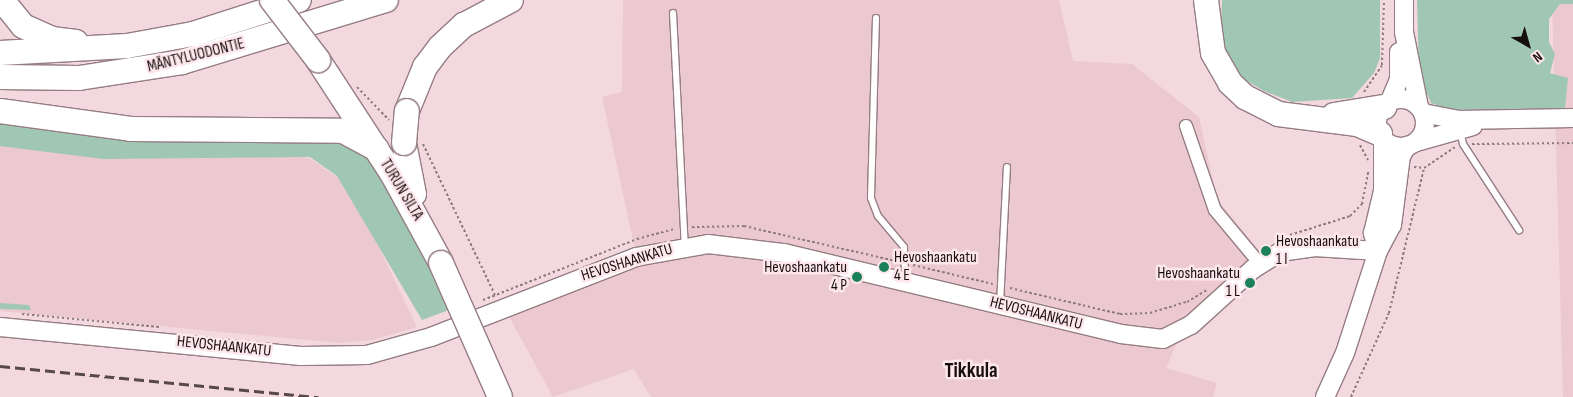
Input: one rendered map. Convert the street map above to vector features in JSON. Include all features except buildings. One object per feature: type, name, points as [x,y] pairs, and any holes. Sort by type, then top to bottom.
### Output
[{"type":"highway","points":[[2,0],[23,26],[37,34],[114,48]]},
{"type":"highway","name":"TURUN SILTA","points":[[272,0],[318,60],[424,227],[500,397]]},
{"type":"highway","name":"MÄNTYLUODONTIE","points":[[0,53],[114,48],[193,34],[298,0]]},
{"type":"highway","name":"MÄNTYLUODONTIE","points":[[0,77],[79,78],[182,62],[386,0]]},
{"type":"highway","points":[[424,227],[404,143],[407,111],[422,73],[440,48],[464,26],[511,0]]},
{"type":"highway","points":[[1206,0],[1213,53],[1230,83],[1245,97],[1278,114],[1319,118],[1357,117],[1386,105]]},
{"type":"highway","points":[[0,111],[131,129],[343,131],[376,149]]},
{"type":"highway","points":[[1357,117],[1381,136]]},
{"type":"street","points":[[1378,252],[1373,233],[1383,191],[1379,115],[1399,80],[1404,32],[1404,0]]},
{"type":"street","points":[[1325,397],[1345,353],[1378,252],[1392,226],[1401,156],[1424,132],[1404,32]]},
{"type":"street","points":[[1386,105],[1404,99],[1421,110],[1459,124]]},
{"type":"street","points":[[1381,136],[1411,144],[1459,124],[1505,119],[1573,118]]},
{"type":"street","points":[[1186,126],[1215,210],[1260,264]]},
{"type":"street","name":"HEVOSHAANKATU","points":[[0,326],[301,356],[367,355],[431,337],[610,265],[685,246],[762,248],[1120,334],[1163,339],[1191,325],[1260,264],[1297,248],[1378,252]]},
{"type":"lane","points":[[673,13],[680,228],[685,246]]},
{"type":"lane","points":[[876,18],[872,198],[878,216],[904,247],[908,264],[905,282]]},
{"type":"lane","points":[[1459,124],[1463,144],[1519,230]]},
{"type":"lane","points":[[1000,305],[1007,167]]},
{"type":"path","points":[[1281,237],[1332,224],[1362,204],[1370,163],[1357,139],[1357,117],[1360,99],[1382,64],[1384,0]]},
{"type":"path","points":[[1351,397],[1389,313],[1424,168]]},
{"type":"path","points":[[477,303],[636,239],[680,228],[744,226],[1120,314],[1150,313],[1187,302],[1214,284]]},
{"type":"path","points":[[18,314],[164,327]]},
{"type":"shaded area","points":[[623,0],[1059,0],[1073,61],[1132,64],[1199,117],[1217,199],[1262,254],[1190,313],[1166,368],[1217,383],[1213,397],[651,397],[634,369],[553,397],[506,311],[638,263],[602,97],[622,92]]},
{"type":"shaded area","points":[[1573,0],[1573,397],[1563,397],[1552,1]]},
{"type":"shaded area","points":[[0,136],[309,158],[338,178],[374,237],[417,327],[372,340],[339,343],[0,311]]},
{"type":"green space","points":[[1222,0],[1380,0],[1380,58],[1374,73],[1352,98],[1292,102],[1264,91],[1244,79],[1227,55],[1221,26]]},
{"type":"green space","points":[[1417,0],[1573,0],[1573,4],[1560,4],[1549,19],[1549,42],[1555,54],[1550,73],[1568,78],[1565,108],[1450,110],[1431,103],[1419,75]]},
{"type":"green space","points":[[0,118],[299,136],[361,145],[412,232],[449,310],[422,320],[337,176],[310,157],[103,159],[0,146]]},
{"type":"green space","points":[[0,303],[29,305],[31,310],[0,309]]},
{"type":"railway","points":[[0,366],[318,397]]},
{"type":"place","name":"Hevoshaankatu 1 I","points":[[1266,251]]},
{"type":"place","name":"Hevoshaankatu 4 E","points":[[884,267]]},
{"type":"place","name":"Hevoshaankatu 4 P","points":[[857,277]]},
{"type":"place","name":"Hevoshaankatu 1 L","points":[[1250,283]]},
{"type":"district","name":"Tikkula","points":[[971,371]]}]
